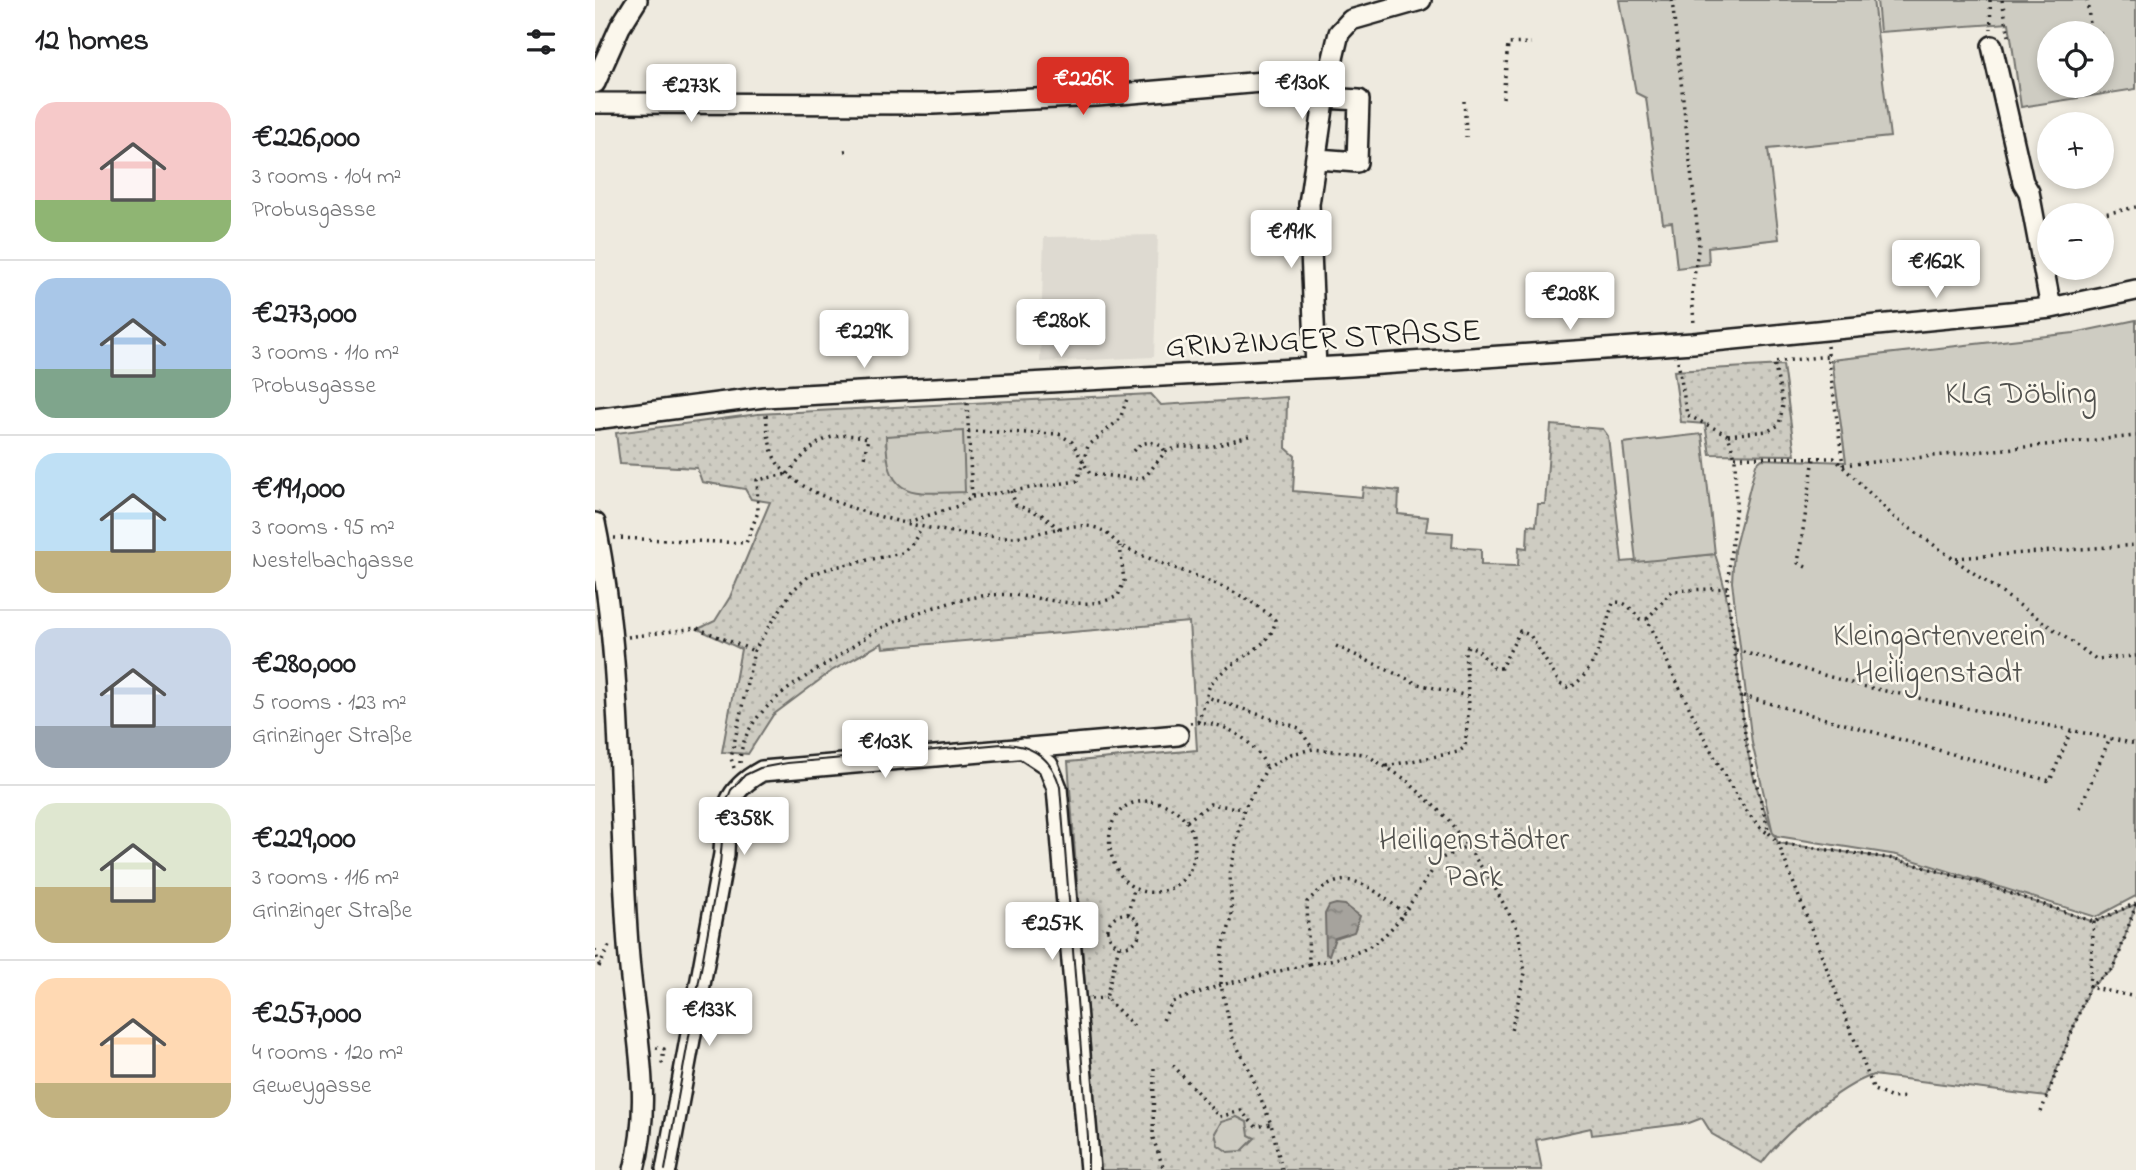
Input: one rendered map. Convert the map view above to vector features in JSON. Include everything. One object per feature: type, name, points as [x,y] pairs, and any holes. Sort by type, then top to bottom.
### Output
[{"type":"street","points":[[595,83],[620,27],[637,0]]},
{"type":"street","points":[[1316,368],[1308,224],[1326,93],[1339,33],[1343,25],[1364,15],[1401,8],[1420,0]]},
{"type":"street","points":[[1992,46],[2021,175],[2029,192],[2051,307]]},
{"type":"street","points":[[595,103],[933,104],[1097,96],[1285,80],[1359,100],[1357,162],[1316,168]]},
{"type":"street","name":"GRINZINGER STRASSE","points":[[595,419],[764,397],[966,384],[1316,368],[1684,344],[2051,307],[2136,290]]},
{"type":"street","points":[[597,531],[614,638],[619,694],[629,959],[644,1081],[643,1119],[634,1170]]},
{"type":"street","points":[[666,1170],[724,854],[726,814],[740,783],[762,771],[1178,735]]},
{"type":"street","points":[[1022,748],[1048,765],[1057,788],[1090,1170]]},
{"type":"path","points":[[1672,0],[1699,243],[1684,344],[1687,415],[1728,435],[1768,432],[1779,425],[1783,405],[1774,362],[1828,358],[1843,465]]},
{"type":"path","points":[[1990,0],[1992,46]]},
{"type":"path","points":[[2087,0],[2090,21]]},
{"type":"path","points":[[1503,98],[1508,44],[1531,43]]},
{"type":"path","points":[[1464,101],[1466,130]]},
{"type":"path","points":[[844,151],[850,150]]},
{"type":"path","points":[[2114,212],[2136,207]]},
{"type":"path","points":[[905,523],[958,506],[972,497],[1077,481],[1088,446],[1113,428],[1124,412],[1128,390],[1115,392],[1114,377]]},
{"type":"path","points":[[966,384],[972,497]]},
{"type":"path","points":[[764,397],[773,456],[788,474],[823,496],[921,528],[1015,537],[1078,526],[1099,528],[1120,545],[1239,596],[1275,620],[1271,635],[1211,683],[1198,722]]},
{"type":"path","points":[[968,431],[1059,435],[1072,442],[1090,474],[1138,479],[1146,476],[1165,452],[1195,445],[1211,447],[1252,435]]},
{"type":"path","points":[[597,531],[619,537],[746,543],[758,512],[757,480],[788,474],[804,454],[832,436],[849,433],[868,438],[864,458]]},
{"type":"path","points":[[1728,435],[1735,457],[1736,504],[1727,588],[1746,742],[1769,833]]},
{"type":"path","points":[[1843,465],[2136,436]]},
{"type":"path","points":[[1135,451],[1140,444],[1150,442],[1162,446],[1165,452]]},
{"type":"path","points":[[1735,457],[1833,458],[1894,517],[2095,659],[2136,656]]},
{"type":"path","points":[[1806,567],[1798,563],[1814,457]]},
{"type":"path","points":[[1011,491],[1016,505],[1042,515],[1061,530]]},
{"type":"path","points":[[731,758],[754,651],[792,591],[810,575],[830,568],[902,553],[913,543],[921,528]]},
{"type":"path","points":[[740,783],[740,753],[753,726],[766,708],[785,691],[885,626],[985,596],[1024,596],[1102,604],[1118,596],[1124,582],[1120,545]]},
{"type":"path","points":[[1954,558],[2136,545]]},
{"type":"path","points":[[1386,766],[1458,752],[1465,747],[1468,696],[1465,652],[1468,646],[1477,649],[1494,668],[1501,668],[1520,631],[1530,635],[1560,684],[1569,688],[1581,682],[1590,671],[1613,603],[1626,604],[1640,619],[1647,619],[1672,591],[1727,588]]},
{"type":"path","points":[[1647,619],[1725,776],[1758,828],[1769,833],[1778,843],[1874,1090],[1892,1098],[1907,1097]]},
{"type":"path","points":[[614,638],[697,628],[754,651]]},
{"type":"path","points":[[1336,646],[1418,684],[1468,696]]},
{"type":"path","points":[[1736,650],[1862,686],[2136,744]]},
{"type":"path","points":[[1742,696],[2050,781],[2071,732]]},
{"type":"path","points":[[1207,697],[1299,728],[1313,748]]},
{"type":"path","points":[[1178,735],[1188,723],[1198,722],[1224,728],[1244,738],[1260,752],[1267,768]]},
{"type":"path","points":[[2080,808],[2109,740]]},
{"type":"path","points":[[1282,1169],[1271,1124],[1249,1069],[1233,1039],[1221,985],[1222,950],[1232,918],[1230,873],[1244,809],[1267,768],[1291,754],[1313,748],[1365,754],[1425,795],[1467,846],[1518,930],[1525,973],[1511,1031]]},
{"type":"path","points":[[1140,802],[1163,803],[1175,809],[1187,821],[1193,830],[1195,844],[1189,872],[1179,883],[1163,890],[1147,892],[1134,888],[1122,879],[1114,865],[1111,847],[1115,820],[1125,807],[1140,802]]},
{"type":"path","points":[[1187,821],[1210,804],[1244,809]]},
{"type":"path","points":[[1778,843],[1895,859],[1977,882],[2094,922],[2136,904]]},
{"type":"path","points":[[1163,1020],[1173,1002],[1221,985],[1366,951],[1388,934],[1440,859],[1467,846]]},
{"type":"path","points":[[1309,964],[1307,902],[1336,881],[1354,879],[1375,890],[1404,913]]},
{"type":"path","points":[[1128,914],[1134,888]]},
{"type":"path","points":[[2089,988],[2114,969],[2136,904]]},
{"type":"path","points":[[1128,914],[1139,922],[1141,931],[1131,945],[1119,946],[1108,934],[1108,925],[1113,917],[1128,914]]},
{"type":"path","points":[[2041,1112],[2089,988],[2094,922]]},
{"type":"path","points":[[1119,946],[1107,998],[1135,1027]]},
{"type":"path","points":[[595,950],[599,967]]},
{"type":"path","points":[[2089,988],[2136,996]]},
{"type":"path","points":[[1173,1065],[1219,1117],[1241,1111],[1257,1127],[1271,1124]]},
{"type":"path","points":[[1154,1068],[1153,1138],[1164,1170]]},
{"type":"shaded area","points":[[1158,235],[1154,357],[1040,362],[1044,237]]},
{"type":"green space","points":[[1619,0],[1873,0],[1890,137],[1768,149],[1779,239],[1708,247],[1709,264],[1677,268],[1672,222],[1663,223],[1646,98],[1636,93]]},
{"type":"green space","points":[[1877,0],[2136,0],[2136,89],[2114,92],[2114,21],[2037,21],[2037,98],[2078,98],[2021,107],[2009,23],[1880,32]]},
{"type":"green space","name":"Kleingartenverein Heiligenstadt","points":[[2136,320],[2136,896],[2096,917],[1897,855],[1777,836],[1773,833],[1752,743],[1732,582],[1734,550],[1756,464],[1762,459],[1846,462],[1832,360],[2074,333]]},
{"type":"green space","points":[[1783,365],[1795,455],[1710,454],[1705,424],[1681,422],[1674,371]]},
{"type":"green space","name":"Heiligenstädter Park","points":[[1151,394],[1161,405],[1287,397],[1286,448],[1295,456],[1293,491],[1362,497],[1363,487],[1399,491],[1398,514],[1428,517],[1426,531],[1453,533],[1452,547],[1481,549],[1481,565],[1518,566],[1519,547],[1527,548],[1528,525],[1536,526],[1538,504],[1545,504],[1551,425],[1603,429],[1608,436],[1622,562],[1715,554],[1731,623],[1746,740],[1754,780],[1778,843],[1895,859],[1977,882],[2094,922],[2136,904],[2114,969],[2089,988],[2046,1097],[1873,1075],[1828,1100],[1783,1139],[1762,1163],[1712,1134],[1702,1118],[1689,1123],[1592,1135],[1591,1128],[1536,1140],[1542,1170],[1099,1170],[1068,762],[1197,750],[1189,622],[883,648],[882,643],[833,670],[773,715],[748,754],[722,752],[741,649],[698,629],[715,621],[730,597],[770,502],[751,499],[745,489],[702,482],[697,468],[620,464],[616,433],[758,414]]},
{"type":"green space","points":[[963,431],[965,492],[917,492],[897,483],[891,472],[886,436]]},
{"type":"green space","points":[[1702,434],[1715,554],[1636,562],[1623,443]]},
{"type":"green space","points":[[1237,1117],[1247,1122],[1249,1135],[1255,1138],[1242,1151],[1228,1152],[1218,1145],[1215,1133],[1221,1122]]},
{"type":"water","points":[[1345,905],[1360,916],[1354,932],[1335,938],[1329,955],[1326,954],[1325,914],[1329,906]]},
{"type":"tram line","points":[[665,1170],[720,864],[725,805],[731,790],[745,775],[760,768],[787,763],[1002,744],[1023,747],[1039,755],[1052,768],[1060,787],[1088,1138],[1088,1170]]},
{"type":"park label","name":"KLG Döbling","points":[[2021,392]]}]
